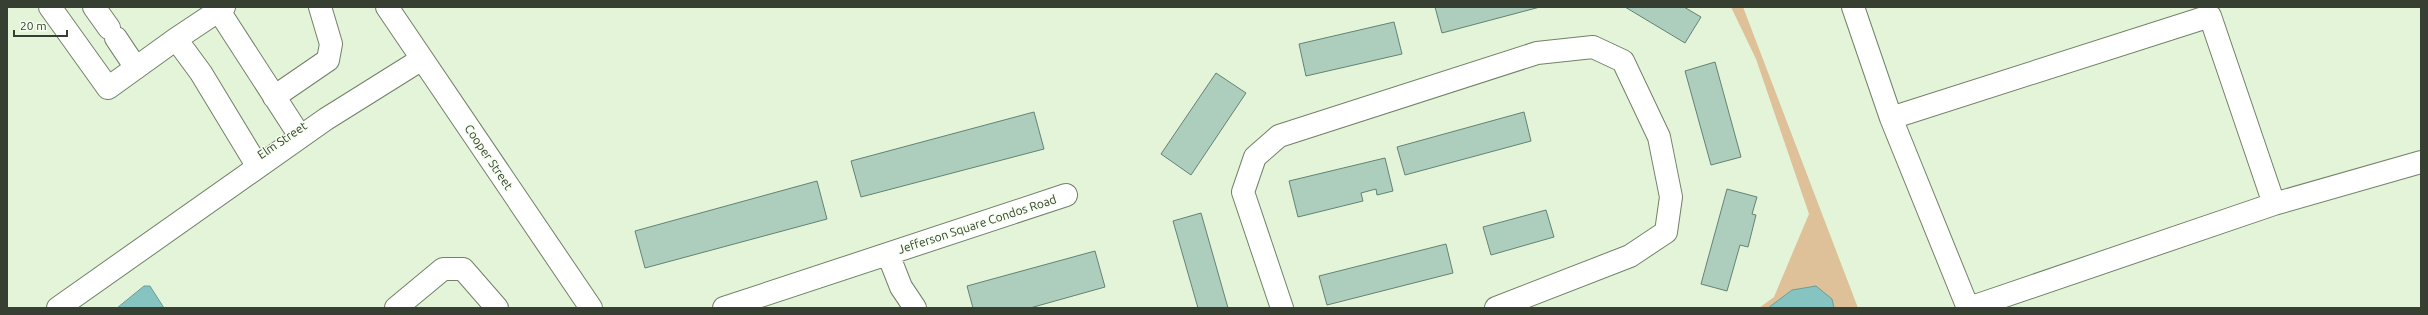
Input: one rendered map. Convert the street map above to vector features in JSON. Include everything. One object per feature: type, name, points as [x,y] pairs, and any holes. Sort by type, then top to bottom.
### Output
[{"type":"street","points":[[50,7],[108,88],[176,39],[222,9],[245,54],[296,130]]},
{"type":"street","points":[[94,7],[136,68]]},
{"type":"street","points":[[274,97],[328,60],[331,44],[320,7]]},
{"type":"street","name":"Cooper Street","points":[[386,7],[591,308]]},
{"type":"street","points":[[1853,7],[1891,118],[1968,308],[2274,204],[2421,162]]},
{"type":"street","points":[[1891,118],[2209,12],[2274,204]]},
{"type":"street","points":[[176,39],[201,73],[256,163]]},
{"type":"street","points":[[1282,308],[1243,192],[1255,157],[1278,136],[1537,53],[1593,47],[1623,61],[1659,137],[1671,197],[1666,232],[1630,256],[1496,308]]},
{"type":"street","name":"Elm Street","points":[[256,163],[296,130],[419,56]]},
{"type":"street","name":"Elm Street","points":[[58,308],[109,274],[156,238],[181,210],[195,198],[256,163],[342,108],[419,56]]},
{"type":"street","name":"Jefferson Square Condos Road","points":[[724,308],[1066,195]]},
{"type":"street","name":"Jefferson Square Condos Road","points":[[888,254],[901,287],[915,308]]},
{"type":"street","points":[[396,308],[443,269],[463,269],[497,308]]},
{"type":"shaded area","points":[[1731,7],[1743,7],[1858,308],[1834,308],[1832,299],[1792,290],[1768,308],[1759,308],[1774,297],[1809,214],[1756,59]]},
{"type":"water","points":[[144,286],[150,286],[164,308],[117,308]]},
{"type":"water","points":[[1816,286],[1832,299],[1834,308],[1768,308],[1792,290]]},
{"type":"building","points":[[1435,7],[1540,7],[1442,33]]},
{"type":"building","points":[[1625,7],[1684,7],[1701,17],[1685,43]]},
{"type":"building","points":[[1394,22],[1402,54],[1306,76],[1299,44]]},
{"type":"building","points":[[1715,62],[1741,157],[1711,165],[1685,71]]},
{"type":"building","points":[[1216,73],[1246,93],[1191,175],[1161,154]]},
{"type":"building","points":[[1034,112],[1044,149],[861,197],[851,161]]},
{"type":"building","points":[[1524,112],[1531,141],[1405,175],[1397,147]]},
{"type":"building","points":[[1385,158],[1393,191],[1377,195],[1376,189],[1361,193],[1363,201],[1298,217],[1289,181]]},
{"type":"building","points":[[817,181],[827,219],[645,268],[635,231]]},
{"type":"building","points":[[1727,189],[1757,197],[1752,214],[1756,215],[1748,247],[1740,245],[1727,291],[1701,284]]},
{"type":"building","points":[[1546,210],[1554,237],[1491,255],[1483,227]]},
{"type":"building","points":[[1201,213],[1228,308],[1198,308],[1173,221]]},
{"type":"building","points":[[1446,244],[1453,273],[1327,305],[1319,276]]},
{"type":"building","points":[[1095,251],[1105,287],[1030,308],[973,308],[967,286]]}]
